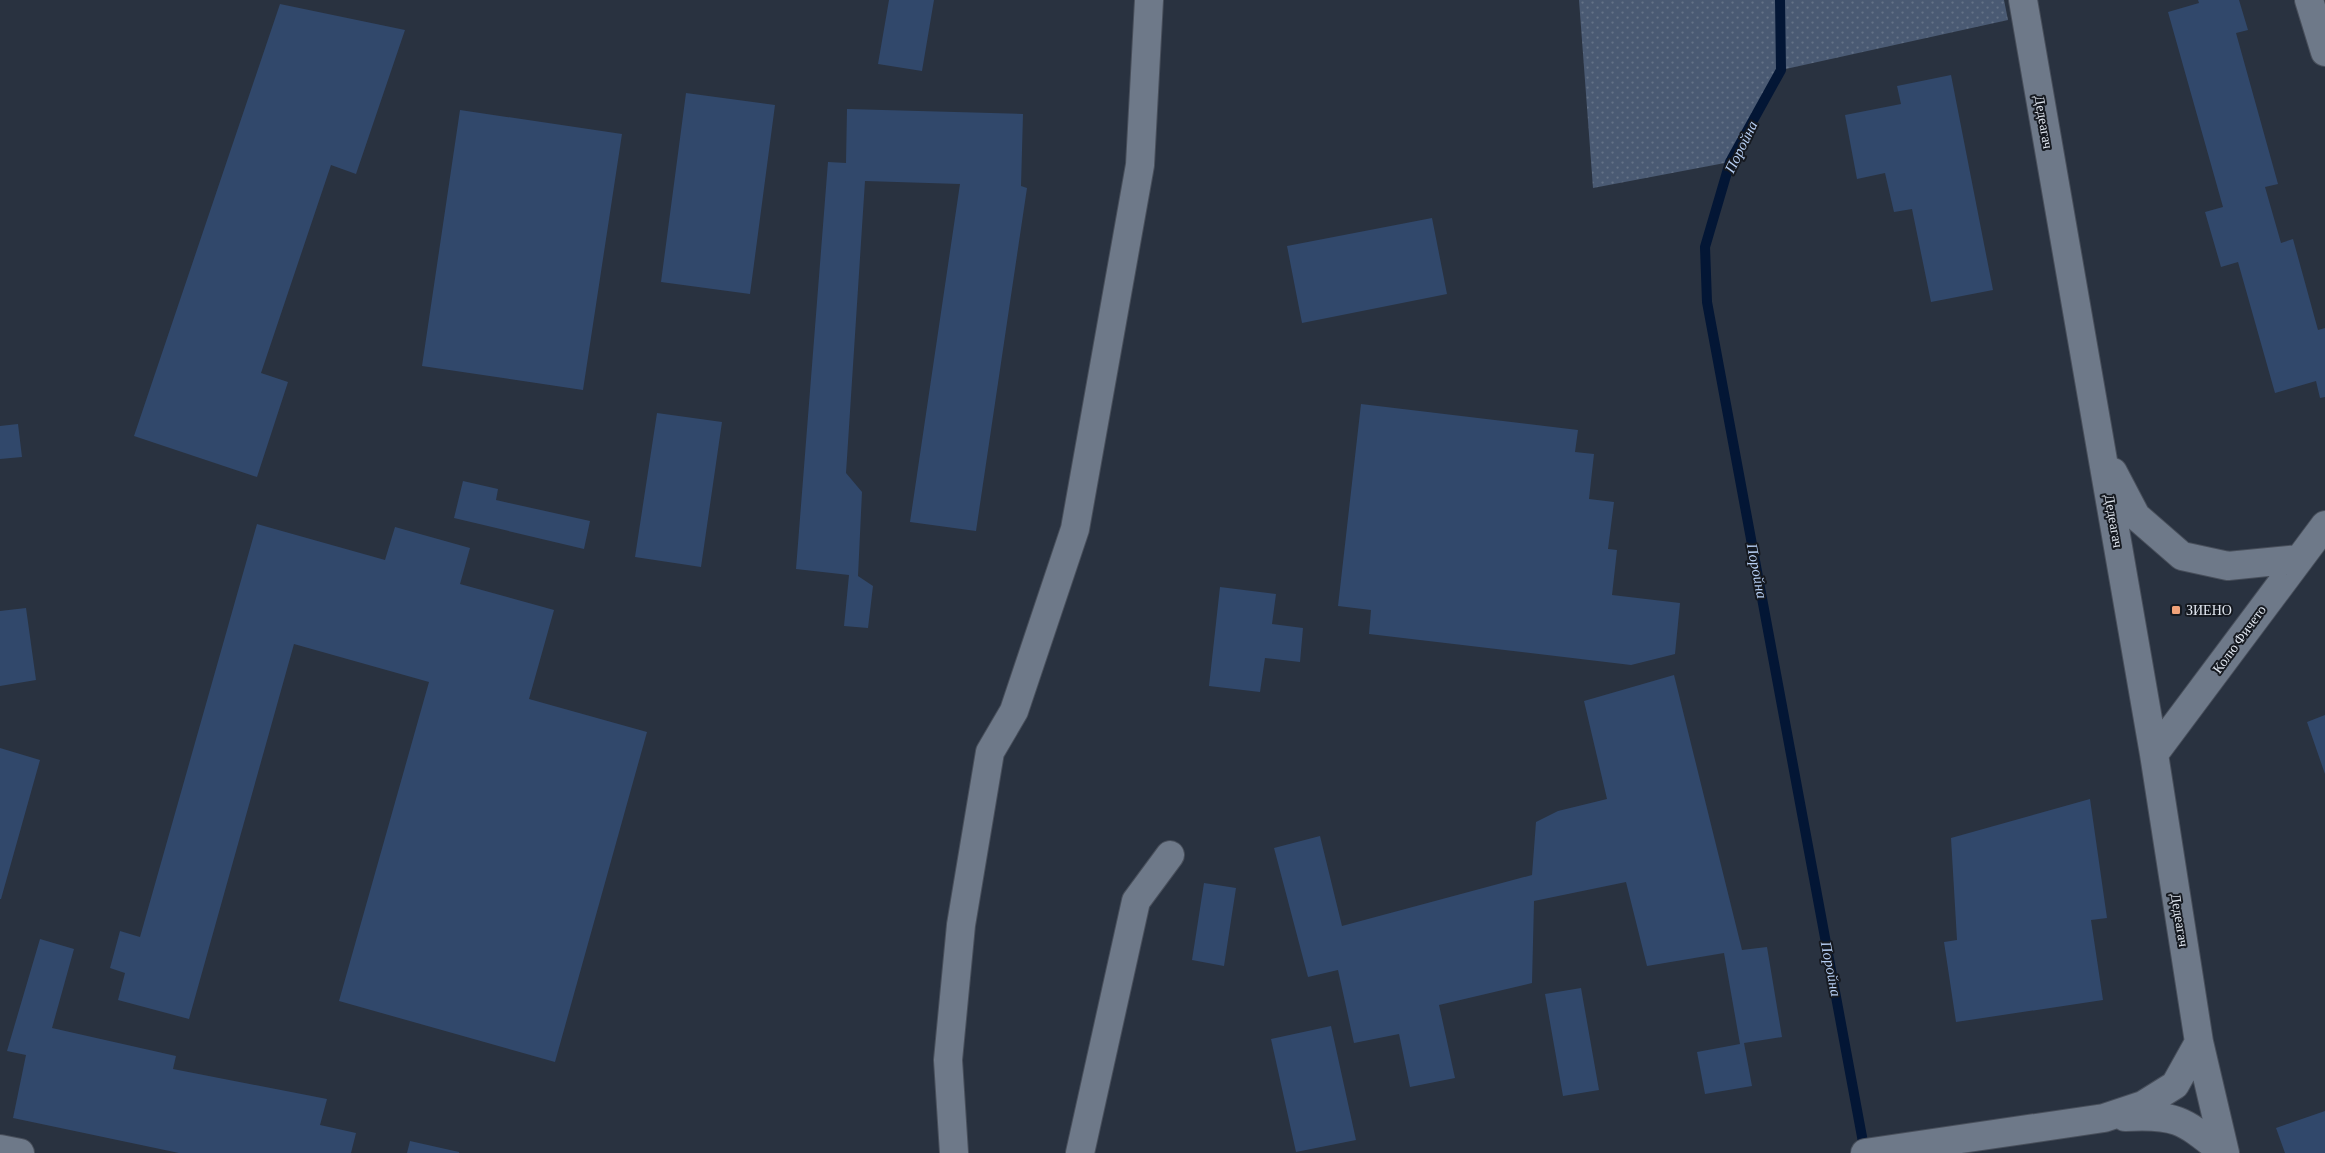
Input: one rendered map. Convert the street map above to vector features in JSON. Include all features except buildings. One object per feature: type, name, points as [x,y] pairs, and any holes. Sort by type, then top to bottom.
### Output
[{"type":"street","points":[[954,1153],[948,1060],[961,925],[990,752],[1014,711],[1075,529],[1140,166],[1149,0]]},
{"type":"street","name":"Дедеагач","points":[[2023,0],[2154,754],[2200,1042],[2224,1153]]},
{"type":"street","points":[[2309,0],[2325,52]]},
{"type":"street","points":[[2101,447],[2136,516],[2182,556],[2228,566],[2298,559]]},
{"type":"street","name":"Колю Фичето","points":[[2154,754],[2325,525]]},
{"type":"street","points":[[1080,1153],[1136,901],[1170,855]]},
{"type":"street","points":[[2104,1118],[2143,1105],[2175,1085],[2200,1042]]},
{"type":"street","points":[[1866,1153],[2104,1118],[2159,1115],[2189,1124],[2224,1153]]},
{"type":"street","points":[[0,1149],[20,1153]]},
{"type":"shaded area","points":[[1579,0],[2004,0],[2008,20],[1781,70],[1730,162],[1593,188]]},
{"type":"waterway","name":"Поройна","points":[[1780,0],[1781,70],[1730,162],[1705,247],[1707,302],[1865,1153]]},
{"type":"place","name":"ЗИЕНО","points":[[2176,610]]}]
